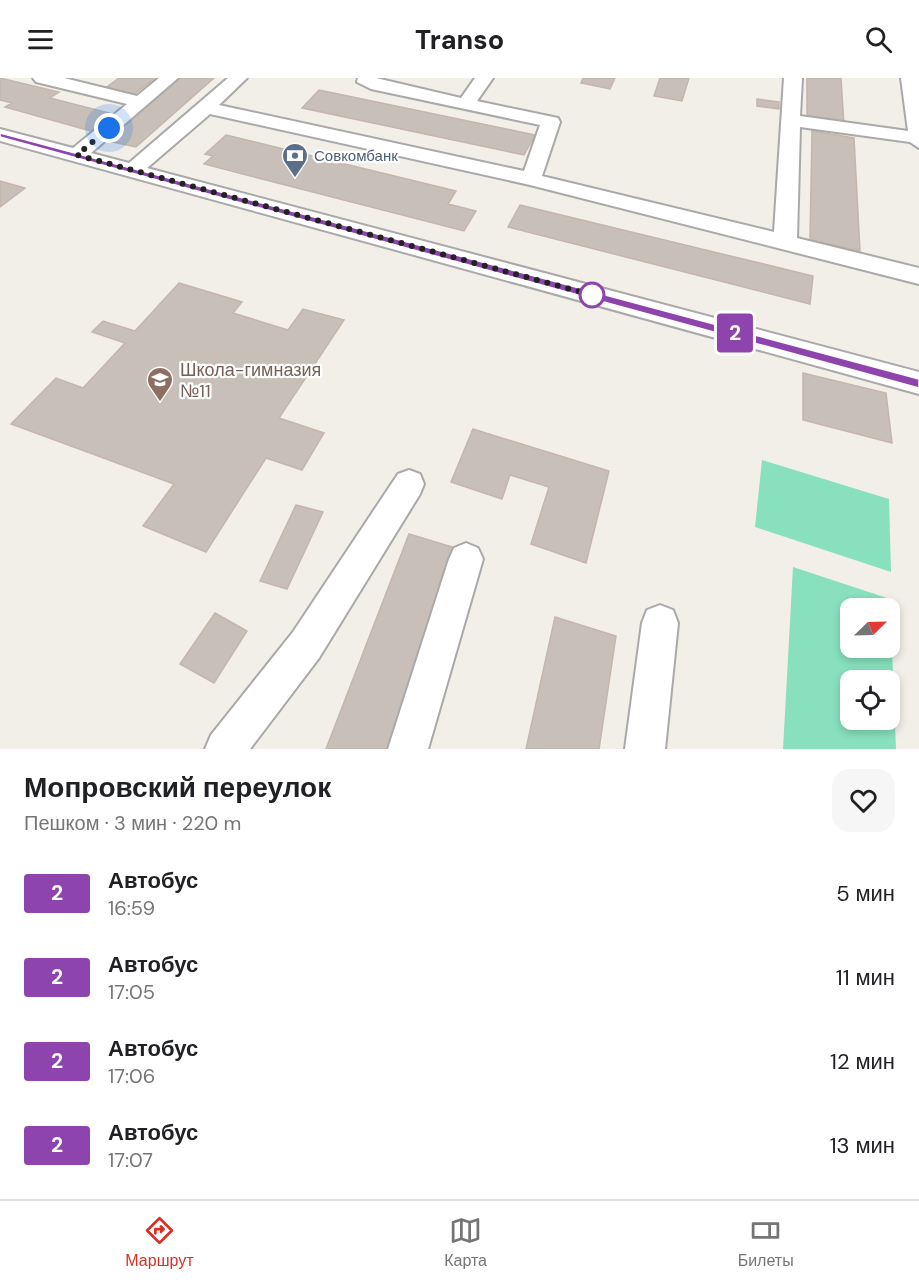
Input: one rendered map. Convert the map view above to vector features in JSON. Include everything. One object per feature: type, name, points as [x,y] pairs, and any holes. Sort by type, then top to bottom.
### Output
[{"type":"street","points":[[42,78],[141,102]]},
{"type":"street","points":[[77,155],[169,78]]},
{"type":"street","points":[[133,170],[238,78]]},
{"type":"street","points":[[367,78],[366,81],[371,84],[551,122],[531,179]]},
{"type":"street","points":[[466,104],[484,78]]},
{"type":"street","points":[[785,243],[793,78]]},
{"type":"street","points":[[791,120],[919,140],[910,78]]},
{"type":"street","points":[[206,108],[531,179],[919,276]]},
{"type":"street","points":[[0,135],[919,383]]},
{"type":"street","points":[[225,749],[306,645],[409,484]]},
{"type":"street","points":[[408,749],[466,559]]},
{"type":"street","points":[[645,749],[660,623]]},
{"type":"green space","points":[[762,460],[889,499],[891,572],[755,527]]},
{"type":"green space","points":[[793,567],[887,598],[840,598],[840,658],[892,658],[893,670],[840,670],[840,730],[895,730],[896,749],[783,749]]},
{"type":"building","points":[[0,78],[59,92],[50,98],[117,115],[94,132],[5,107],[12,103],[0,100]]},
{"type":"building","points":[[119,78],[155,78],[133,95],[104,89]]},
{"type":"building","points":[[179,78],[214,78],[136,147],[103,140]]},
{"type":"building","points":[[583,78],[615,78],[610,89],[581,83]]},
{"type":"building","points":[[660,78],[689,78],[682,101],[654,96]]},
{"type":"building","points":[[807,78],[841,78],[844,125],[807,119]]},
{"type":"building","points":[[319,90],[535,135],[524,155],[302,108]]},
{"type":"building","points":[[757,99],[779,102],[779,109],[757,106]]},
{"type":"building","points":[[812,131],[854,138],[860,251],[810,240]]},
{"type":"building","points":[[226,135],[456,191],[448,204],[476,211],[464,231],[204,164],[213,156],[205,154]]},
{"type":"building","points":[[0,181],[25,188],[0,207]]},
{"type":"building","points":[[520,205],[813,276],[810,304],[508,227]]},
{"type":"building","name":"Школа-гимназия №11","points":[[179,283],[242,302],[233,313],[288,330],[303,309],[344,320],[279,418],[324,433],[302,470],[266,458],[206,552],[143,526],[174,484],[11,424],[56,378],[83,388],[125,343],[92,332],[103,321],[135,331]]},
{"type":"building","points":[[803,373],[886,393],[892,443],[803,420]]},
{"type":"building","points":[[473,429],[609,471],[586,563],[531,544],[549,487],[510,475],[502,499],[451,482]]},
{"type":"building","points":[[296,505],[323,512],[287,589],[260,581]]},
{"type":"building","points":[[409,534],[459,549],[394,749],[326,749]]},
{"type":"building","points":[[215,613],[247,631],[214,683],[180,664]]},
{"type":"building","points":[[555,617],[616,636],[599,749],[526,749]]},
{"type":"bus line","name":"2","points":[[0,135],[919,383]]},
{"type":"place","name":"Совкомбанк","points":[[295,179]]},
{"type":"place","name":"Школа-гимназия №11","points":[[160,403]]},
{"type":"route","points":[[109,128],[77,155],[596,296],[592,295]]}]
